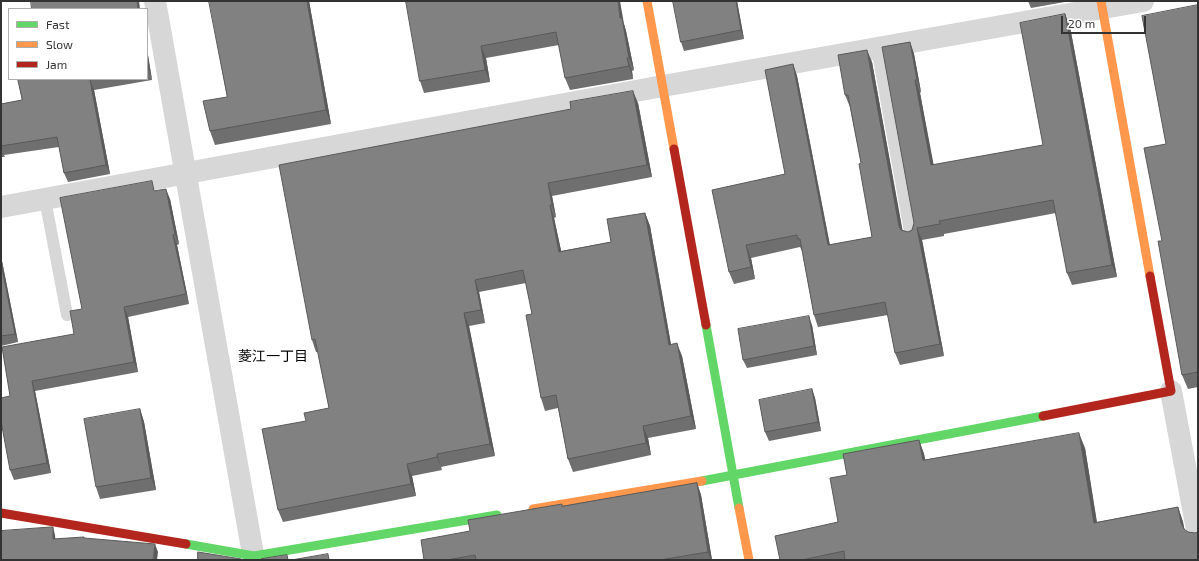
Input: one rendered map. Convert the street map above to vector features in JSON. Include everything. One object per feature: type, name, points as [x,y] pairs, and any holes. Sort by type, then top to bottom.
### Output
[{"type":"street","points":[[155,1],[254,558]]},
{"type":"street","points":[[647,1],[732,476],[749,560]]},
{"type":"street","points":[[1,208],[877,48],[1101,5],[1143,1]]},
{"type":"street","points":[[1101,5],[1198,535]]},
{"type":"street","points":[[522,511],[732,476],[1171,391]]},
{"type":"street","points":[[1,513],[254,558],[298,554],[507,514]]},
{"type":"lane","points":[[877,48],[911,237]]},
{"type":"lane","points":[[45,199],[67,315]]},
{"type":"building","points":[[31,1],[137,1],[138,8],[32,8]]},
{"type":"building","points":[[209,1],[307,1],[326,110],[210,131],[203,101],[227,97]]},
{"type":"building","points":[[406,1],[618,1],[620,18],[622,18],[629,58],[627,58],[629,66],[565,78],[556,32],[481,46],[485,70],[420,81]]},
{"type":"building","points":[[673,1],[736,1],[741,30],[681,42]]},
{"type":"building","points":[[1198,5],[1198,372],[1182,375],[1158,241],[1162,241],[1144,148],[1166,144],[1142,16]]},
{"type":"building","points":[[1065,14],[1112,265],[1067,273],[1053,200],[939,221],[940,224],[917,228],[940,344],[895,353],[885,302],[814,315],[800,239],[798,239],[797,235],[746,245],[751,267],[729,272],[712,190],[785,174],[765,70],[793,64],[828,245],[872,237],[859,164],[861,163],[848,95],[845,95],[838,55],[867,50],[899,226],[901,230],[908,232],[912,230],[914,223],[882,47],[910,42],[917,80],[915,80],[931,165],[1043,145],[1020,23]]},
{"type":"building","points":[[18,80],[90,80],[106,165],[64,173],[57,137],[1,146],[1,104],[22,100]]},
{"type":"building","points":[[633,91],[647,165],[548,183],[552,205],[550,205],[559,252],[611,242],[607,219],[645,213],[669,345],[677,343],[691,416],[643,426],[646,443],[568,459],[556,395],[541,398],[526,315],[532,314],[523,270],[475,280],[481,310],[464,313],[490,444],[437,454],[437,457],[407,464],[411,484],[278,510],[262,429],[306,421],[304,413],[329,408],[315,339],[312,340],[279,165],[571,109],[570,102]]},
{"type":"building","points":[[152,181],[154,191],[166,189],[175,234],[173,235],[186,294],[124,307],[134,362],[32,381],[47,463],[10,470],[1,421],[1,398],[10,396],[2,347],[74,334],[70,311],[82,309],[60,198]]},
{"type":"building","points":[[1,263],[15,334],[1,336]]},
{"type":"building","points":[[809,316],[814,346],[743,360],[738,329]]},
{"type":"building","points":[[812,389],[818,422],[765,432],[759,400]]},
{"type":"building","points":[[140,409],[151,478],[96,487],[84,419]]},
{"type":"building","points":[[1079,433],[1094,523],[1178,507],[1181,523],[1184,529],[1188,532],[1198,532],[1198,560],[845,560],[844,551],[802,560],[780,560],[775,536],[838,522],[830,478],[847,475],[843,454],[919,440],[923,460]]},
{"type":"building","points":[[697,483],[708,552],[660,560],[476,560],[475,555],[447,560],[424,560],[421,540],[470,531],[468,520]]},
{"type":"building","points":[[53,527],[53,539],[84,537],[155,544],[153,560],[1,560],[1,531]]},
{"type":"building","points":[[198,552],[241,559],[242,560],[198,560]]},
{"type":"building","points":[[328,554],[329,560],[292,560]]},
{"type":"building","points":[[287,555],[288,560],[260,560],[261,559]]},
{"type":"traffic: fast","points":[[706,325],[739,508]]},
{"type":"traffic: fast","points":[[702,481],[1043,416]]},
{"type":"traffic: fast","points":[[186,544],[254,556],[497,515]]},
{"type":"traffic: slow","points":[[647,1],[674,149]]},
{"type":"traffic: slow","points":[[1101,1],[1150,276]]},
{"type":"traffic: slow","points":[[533,509],[702,481]]},
{"type":"traffic: slow","points":[[739,508],[749,560]]},
{"type":"traffic: jam","points":[[674,149],[706,325]]},
{"type":"traffic: jam","points":[[1043,416],[1171,391],[1150,276]]},
{"type":"traffic: jam","points":[[1,513],[186,544]]},
{"type":"district","name":"菱江一丁目","points":[[273,356]]}]
